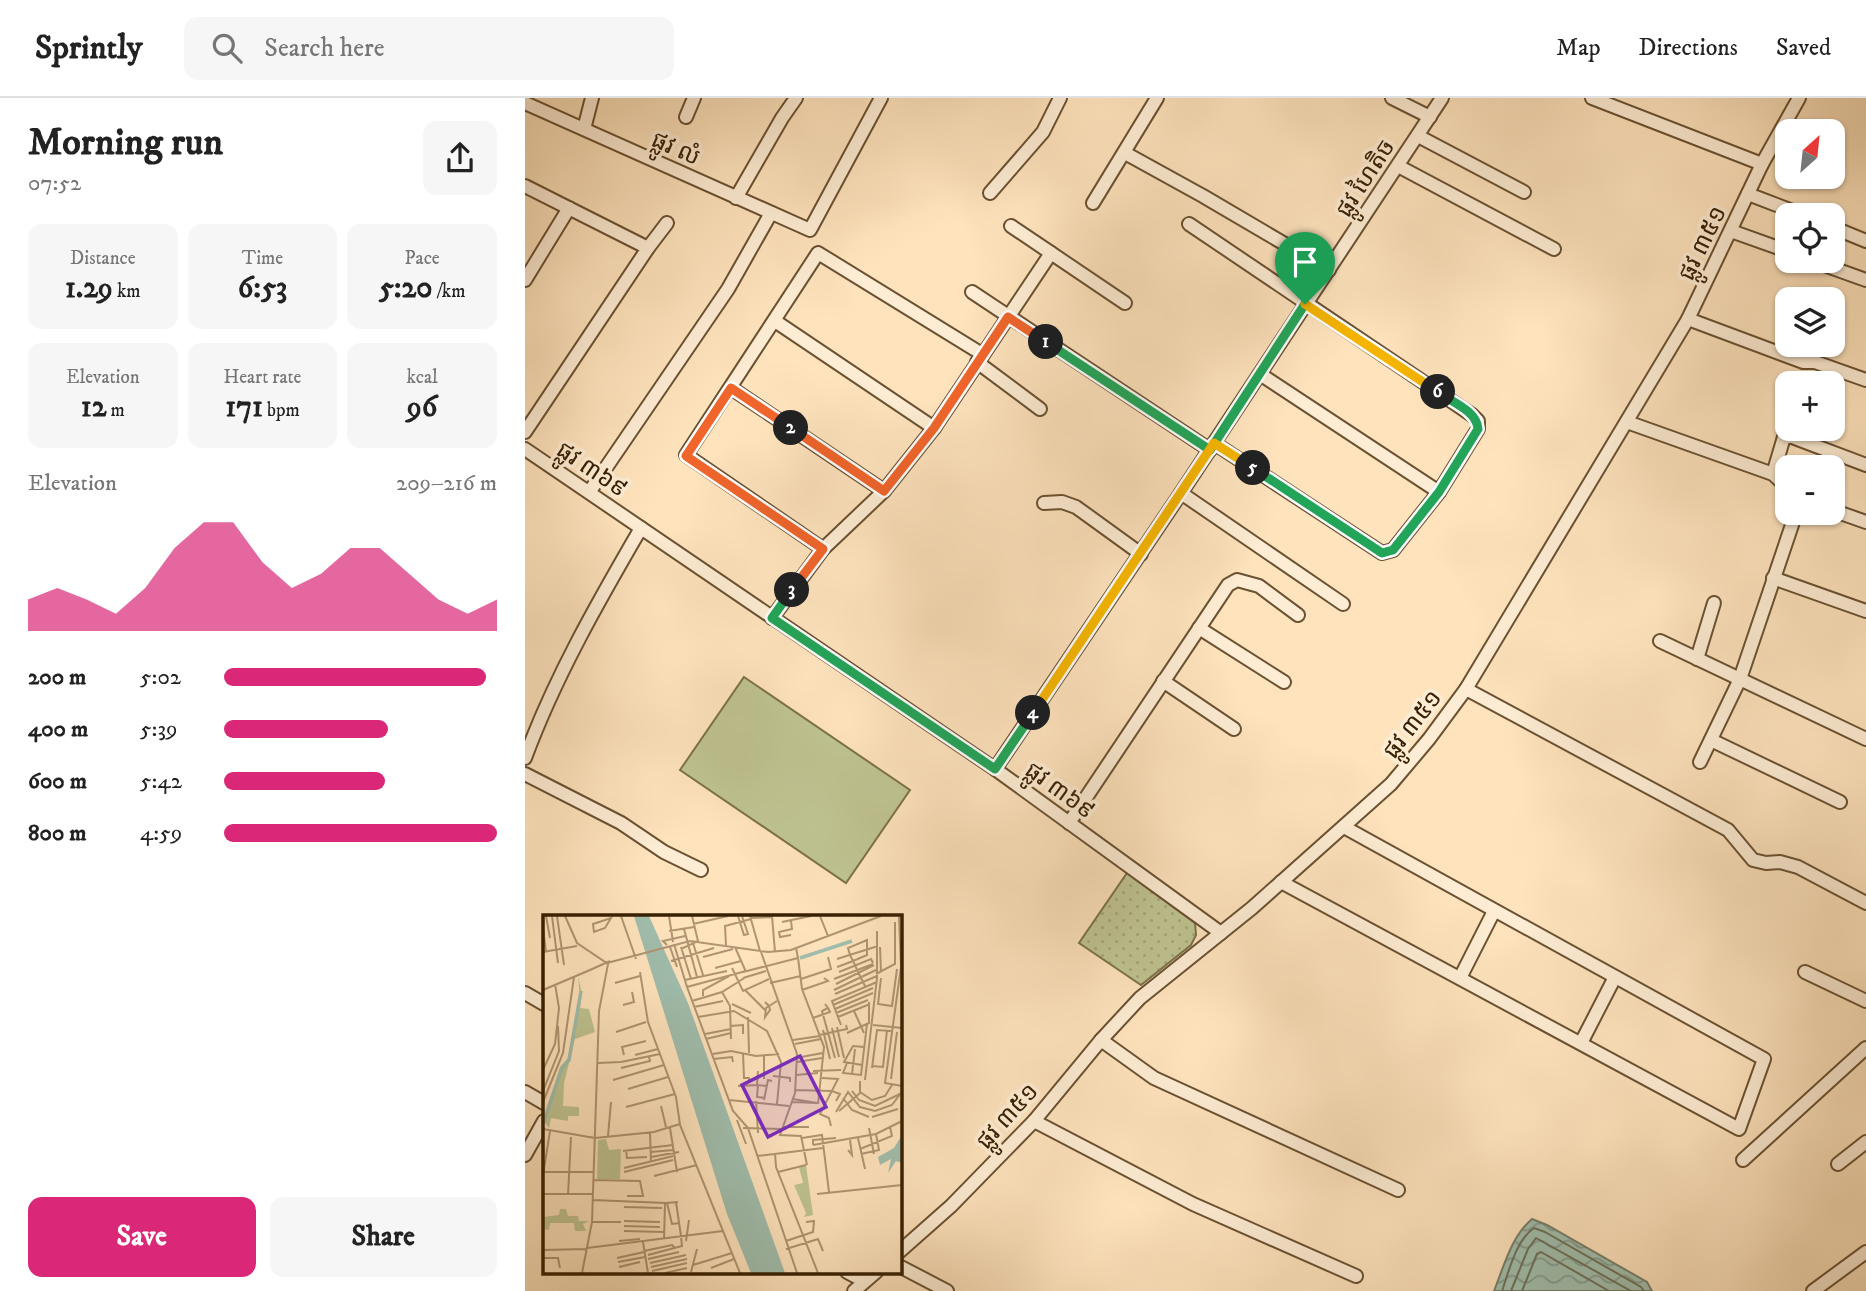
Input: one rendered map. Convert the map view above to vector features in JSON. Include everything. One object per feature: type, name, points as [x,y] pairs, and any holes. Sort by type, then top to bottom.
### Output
[{"type":"street","points":[[584,129],[592,98]]},
{"type":"street","points":[[686,117],[694,98]]},
{"type":"street","points":[[736,198],[796,98]]},
{"type":"street","name":"ផ្លូវ លំ","points":[[525,103],[810,230],[881,98]]},
{"type":"street","points":[[989,193],[1042,132],[1060,98]]},
{"type":"street","points":[[1093,203],[1157,98]]},
{"type":"street","points":[[1392,98],[1430,117]]},
{"type":"street","name":"ផ្លូវ ហៃតិច","points":[[995,769],[1181,494],[1442,98]]},
{"type":"street","points":[[1592,98],[1762,164]]},
{"type":"street","name":"ផ្លូវ ៣៥១","points":[[901,1250],[951,1206],[1034,1121],[1101,1040],[1140,998],[1281,882],[1391,784],[1429,739],[1466,689],[1688,319],[1762,164],[1799,98]]},
{"type":"street","points":[[1417,136],[1524,191]]},
{"type":"street","points":[[1125,153],[1329,270]]},
{"type":"street","points":[[1398,166],[1554,249]]},
{"type":"street","points":[[525,186],[648,248]]},
{"type":"street","points":[[1748,194],[1775,204]]},
{"type":"street","points":[[525,280],[569,208]]},
{"type":"street","points":[[590,491],[728,289],[771,213]]},
{"type":"street","points":[[525,432],[667,223]]},
{"type":"street","points":[[972,292],[1382,553],[1393,550],[1439,492],[1478,429],[1478,421],[1189,224]]},
{"type":"street","points":[[1011,226],[1125,303]]},
{"type":"street","points":[[1731,231],[1775,247]]},
{"type":"street","points":[[1845,232],[1866,241]]},
{"type":"street","points":[[823,549],[686,456],[818,253],[979,358],[1040,409]]},
{"type":"street","points":[[772,618],[823,549],[884,491],[934,428],[1051,253]]},
{"type":"street","points":[[1845,272],[1866,280]]},
{"type":"street","points":[[1688,319],[1803,362],[1815,362],[1866,380]]},
{"type":"street","points":[[775,321],[934,428]]},
{"type":"street","points":[[1260,374],[1439,492]]},
{"type":"street","points":[[731,388],[884,491]]},
{"type":"street","points":[[1627,422],[1773,474],[1784,437],[1792,437],[1866,465]]},
{"type":"street","name":"ផ្លូវ ៣៦៩","points":[[525,449],[995,769],[1221,933]]},
{"type":"street","points":[[1181,494],[1343,604]]},
{"type":"street","points":[[1044,503],[1062,502],[1076,506],[1141,554]]},
{"type":"street","points":[[1845,515],[1866,522]]},
{"type":"street","points":[[1700,762],[1740,679],[1792,525]]},
{"type":"street","points":[[525,757],[529,738],[587,621],[641,528]]},
{"type":"street","points":[[1773,578],[1866,611]]},
{"type":"street","points":[[1069,823],[1228,584],[1237,580],[1259,586],[1299,615]]},
{"type":"street","points":[[1697,659],[1714,603]]},
{"type":"street","points":[[1199,628],[1284,682]]},
{"type":"street","points":[[1660,641],[1866,739]]},
{"type":"street","points":[[1163,681],[1234,729]]},
{"type":"street","points":[[1466,689],[1728,830],[1753,860],[1780,862],[1798,867],[1866,903]]},
{"type":"street","points":[[1711,740],[1840,802]]},
{"type":"street","points":[[525,774],[621,823],[664,852],[701,870]]},
{"type":"street","points":[[1281,882],[1739,1129],[1764,1059],[1343,827]]},
{"type":"street","points":[[1460,978],[1494,911]]},
{"type":"street","points":[[1805,972],[1866,1001]]},
{"type":"street","points":[[1581,1043],[1615,977]]},
{"type":"street","points":[[525,993],[543,1003]]},
{"type":"street","points":[[1101,1040],[1154,1078],[1398,1190]]},
{"type":"street","points":[[1743,1160],[1866,1048]]},
{"type":"street","points":[[525,1092],[543,1102]]},
{"type":"street","points":[[1034,1121],[1193,1204],[1356,1276]]},
{"type":"street","points":[[525,1155],[543,1123]]},
{"type":"street","points":[[1838,1164],[1866,1142]]},
{"type":"street","points":[[1813,1291],[1866,1252]]},
{"type":"street","points":[[901,1267],[947,1291]]},
{"type":"street","points":[[851,1274],[864,1281]]},
{"type":"street","points":[[854,1291],[873,1274]]},
{"type":"green space","points":[[744,677],[910,790],[846,883],[680,770]]},
{"type":"green space","points":[[1127,873],[1195,923],[1196,935],[1191,945],[1141,985],[1079,943]]},
{"type":"water","points":[[1532,1219],[1647,1282],[1652,1291],[1494,1291],[1513,1243]]},
{"type":"route","points":[[1305,304],[1210,450],[1008,317],[934,428],[884,491],[731,388],[686,456],[823,549],[772,618],[995,769],[1141,554],[1181,494],[1214,443],[1382,553],[1393,550],[1439,492],[1478,429],[1478,421],[1305,304]]}]
